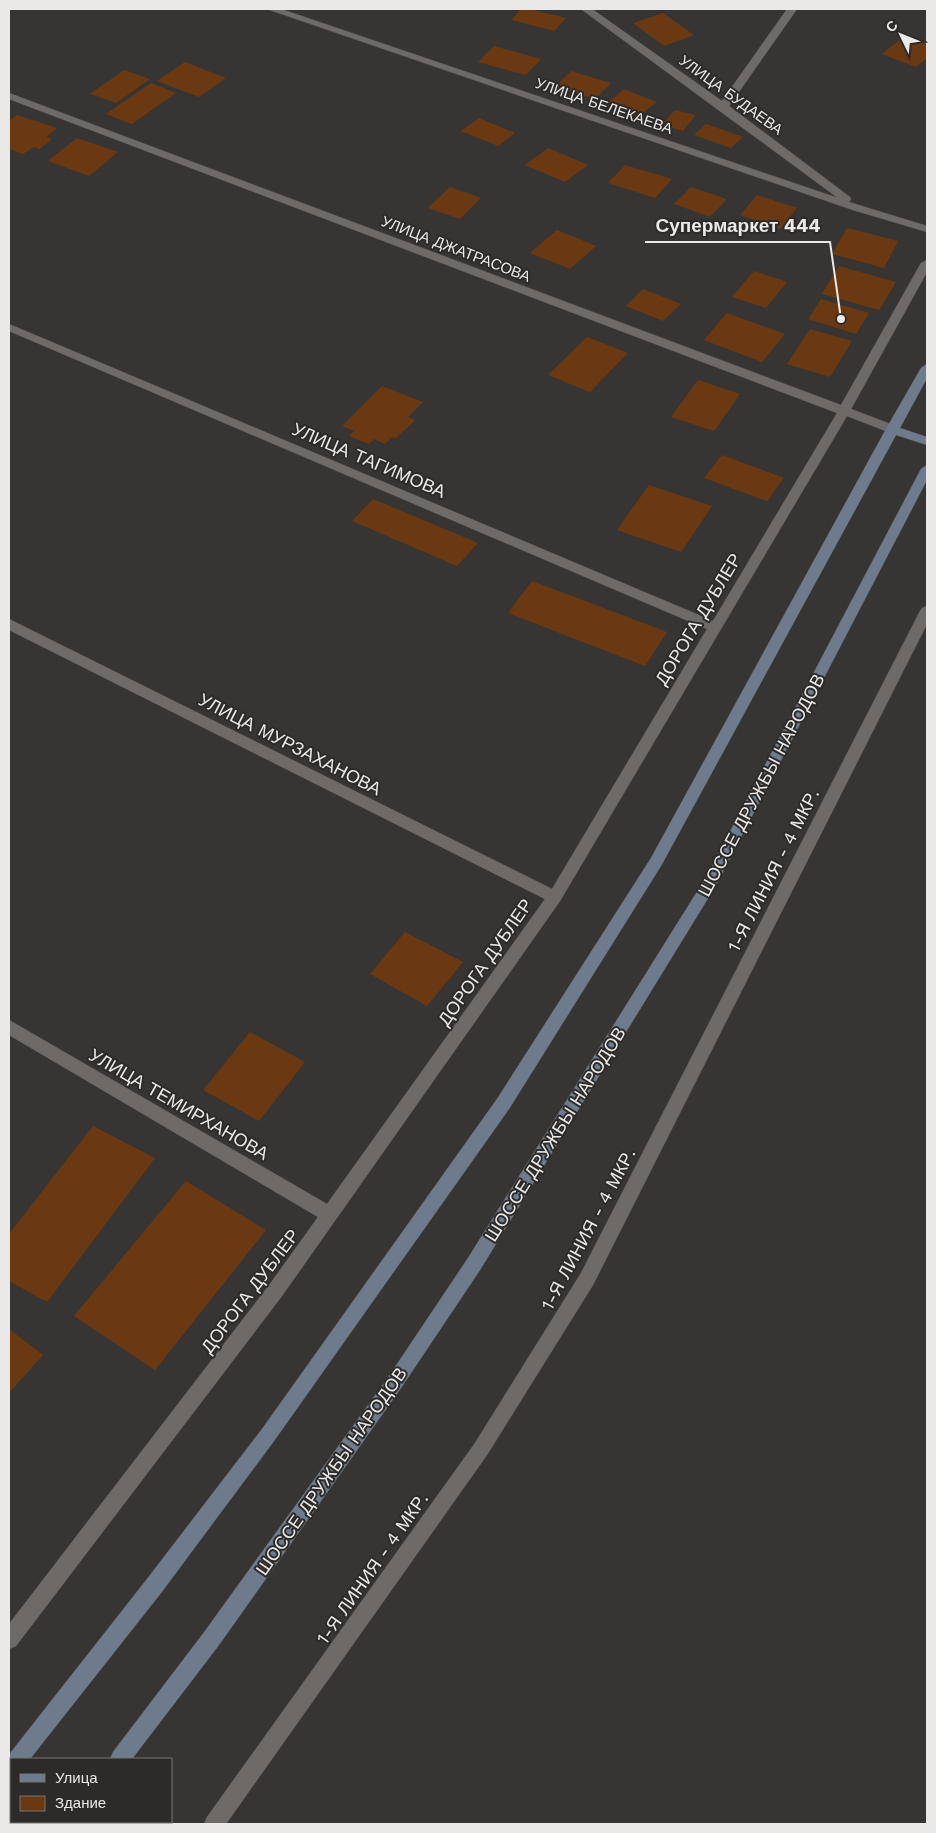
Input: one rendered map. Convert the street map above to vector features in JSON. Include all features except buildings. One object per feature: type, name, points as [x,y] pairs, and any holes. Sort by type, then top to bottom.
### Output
[{"type":"main road","points":[[19,1758],[154,1586],[268,1435],[503,1104],[656,862],[927,368]]},
{"type":"main road","points":[[892,429],[927,441]]},
{"type":"main road","name":"ШОССЕ ДРУЖБЫ НАРОДОВ","points":[[121,1758],[212,1638],[395,1382],[474,1264],[710,883],[927,469]]},
{"type":"street","name":"УЛИЦА БЕЛЕКАЕВА","points":[[272,9],[857,208],[927,229]]},
{"type":"street","name":"УЛИЦА БУДАЕВА","points":[[586,9],[724,107],[857,208]]},
{"type":"street","points":[[724,107],[792,9]]},
{"type":"street","name":"УЛИЦА ДЖАТРАСОВА","points":[[9,96],[892,429]]},
{"type":"street","name":"ДОРОГА ДУБЛЕР","points":[[9,1637],[276,1290],[555,897],[844,411],[927,264]]},
{"type":"street","name":"УЛИЦА ТАГИМОВА","points":[[9,326],[715,627]]},
{"type":"street","name":"1-Я ЛИНИЯ - 4 МКР.","points":[[214,1824],[481,1449],[587,1279],[927,611]]},
{"type":"street","name":"УЛИЦА МУРЗАХАНОВА","points":[[9,624],[555,897]]},
{"type":"street","name":"УЛИЦА ТЕМИРХАНОВА","points":[[9,1027],[330,1215]]},
{"type":"place","name":"Супермаркет 444","points":[[841,319]]}]
